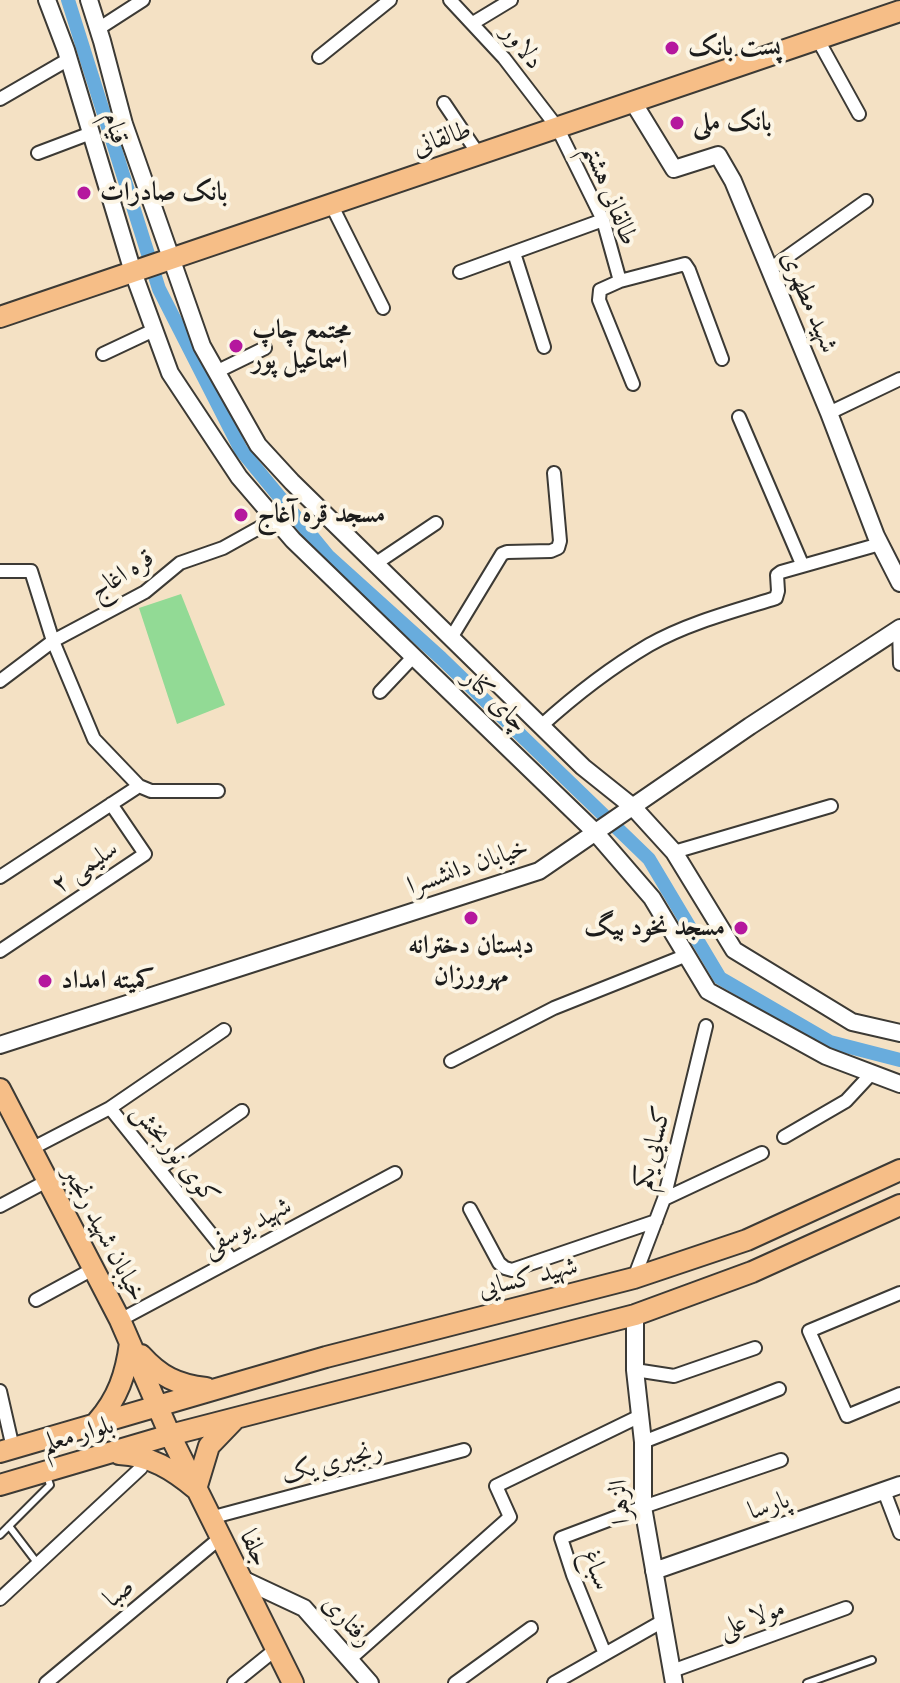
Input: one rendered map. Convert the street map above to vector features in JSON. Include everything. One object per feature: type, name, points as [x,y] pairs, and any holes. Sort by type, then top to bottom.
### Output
[{"type":"main road","name":"طالقانی","points":[[0,317],[900,11]]},
{"type":"main road","name":"خیابان شهید رنجبر","points":[[0,1089],[120,1320],[170,1435]]},
{"type":"main road","name":"شهید کسایی","points":[[157,1405],[326,1357],[634,1278],[747,1240],[900,1170]]},
{"type":"main road","points":[[170,1435],[635,1315],[752,1272],[900,1205]]},
{"type":"main road","points":[[130,1343],[169,1380],[184,1386],[213,1388]]},
{"type":"main road","points":[[97,1422],[115,1398],[123,1379],[130,1343]]},
{"type":"main road","points":[[326,1357],[318,1366],[316,1377],[321,1388],[330,1394]]},
{"type":"main road","name":"بلوار معلم","points":[[6,1450],[157,1405]]},
{"type":"main road","points":[[109,1453],[139,1455],[158,1461],[196,1489],[209,1446],[237,1418]]},
{"type":"main road","name":"بلوار معلم","points":[[0,1485],[170,1435]]},
{"type":"main road","name":"جلفا","points":[[170,1435],[293,1683]]},
{"type":"street","name":"قیام","points":[[47,0],[69,59],[133,272]]},
{"type":"street","name":"قیام","points":[[89,0],[124,124],[173,258]]},
{"type":"street","points":[[98,29],[143,0]]},
{"type":"street","points":[[319,57],[390,0]]},
{"type":"street","name":"دلاور","points":[[450,0],[504,58],[557,127]]},
{"type":"street","points":[[473,23],[511,0]]},
{"type":"street","points":[[817,38],[859,114]]},
{"type":"street","points":[[0,99],[69,59]]},
{"type":"street","name":"شهید مطهری","points":[[633,102],[674,169],[718,155],[733,181],[880,544],[900,583]]},
{"type":"street","points":[[444,103],[479,155]]},
{"type":"street","name":"طالقانی هشتم","points":[[557,127],[603,220],[620,281]]},
{"type":"street","points":[[38,153],[91,133]]},
{"type":"street","points":[[770,269],[866,201]]},
{"type":"street","points":[[331,204],[383,308]]},
{"type":"street","points":[[460,272],[603,220]]},
{"type":"street","points":[[514,253],[544,347]]},
{"type":"street","name":"چای کنار","points":[[173,258],[202,346],[258,445],[583,767],[633,807],[674,852],[734,950],[852,1022],[900,1033]]},
{"type":"street","points":[[633,384],[599,300],[600,290],[620,281],[685,264],[722,359]]},
{"type":"street","name":"چای کنار","points":[[133,272],[170,373],[239,477],[293,540],[595,832],[652,898],[708,991],[826,1056],[900,1084]]},
{"type":"street","points":[[103,354],[154,330]]},
{"type":"street","points":[[216,372],[265,348]]},
{"type":"street","points":[[829,413],[900,379]]},
{"type":"street","points":[[739,417],[802,564]]},
{"type":"street","points":[[451,638],[502,554],[558,548],[554,473]]},
{"type":"street","name":"قره اغاج","points":[[0,681],[53,641],[145,592],[180,563],[223,548],[275,519]]},
{"type":"street","points":[[375,564],[436,523]]},
{"type":"street","points":[[541,726],[587,687],[652,644],[707,620],[776,598],[777,575],[802,564],[880,544]]},
{"type":"street","points":[[0,571],[31,571],[53,641],[94,739],[139,786],[151,791],[218,791]]},
{"type":"street","points":[[900,628],[900,664]]},
{"type":"street","name":"خیابان دانشسرا","points":[[0,1045],[539,871],[900,628]]},
{"type":"street","points":[[380,692],[414,656]]},
{"type":"street","points":[[0,877],[139,786]]},
{"type":"street","name":"سلیمی ۲","points":[[0,951],[145,854],[111,804]]},
{"type":"street","points":[[674,852],[831,806]]},
{"type":"street","points":[[451,1061],[554,1008],[687,955]]},
{"type":"street","name":"کسایی یکم","points":[[634,1278],[664,1199],[706,1026]]},
{"type":"street","points":[[110,1108],[224,1030]]},
{"type":"street","points":[[784,1137],[846,1101],[872,1073]]},
{"type":"street","name":"کوی نوربخش","points":[[31,1149],[110,1108],[232,1260]]},
{"type":"street","points":[[159,1169],[242,1111]]},
{"type":"street","points":[[664,1199],[762,1153]]},
{"type":"street","name":"شهید یوسفی","points":[[120,1320],[395,1173]]},
{"type":"street","points":[[0,1206],[47,1181]]},
{"type":"street","points":[[470,1209],[499,1263],[512,1270],[656,1221]]},
{"type":"street","points":[[36,1300],[93,1269]]},
{"type":"street","points":[[900,1293],[809,1331],[847,1416],[900,1394]]},
{"type":"street","name":"الزهرا","points":[[635,1315],[635,1370],[643,1442],[643,1507],[673,1677]]},
{"type":"street","points":[[635,1370],[674,1376],[755,1348]]},
{"type":"street","points":[[643,1442],[779,1389]]},
{"type":"street","points":[[0,1391],[6,1450]]},
{"type":"street","points":[[350,1659],[510,1517],[496,1486],[640,1416]]},
{"type":"street","name":"رنجبری یک","points":[[210,1518],[464,1450]]},
{"type":"street","points":[[643,1507],[781,1460]]},
{"type":"street","points":[[0,1599],[141,1468]]},
{"type":"street","points":[[892,1488],[900,1533]]},
{"type":"street","name":"پارسا","points":[[654,1571],[892,1488]]},
{"type":"street","name":"سباغ","points":[[605,1654],[561,1538],[643,1507]]},
{"type":"street","name":"صبا","points":[[46,1683],[220,1538]]},
{"type":"street","name":"رفتاری","points":[[240,1578],[304,1608],[370,1683]]},
{"type":"street","name":"مولا علی","points":[[673,1677],[846,1608]]},
{"type":"street","points":[[554,1683],[663,1621]]},
{"type":"street","points":[[455,1683],[531,1628]]},
{"type":"street","points":[[234,1683],[276,1649]]},
{"type":"lane","points":[[0,1535],[50,1485],[45,1472]]},
{"type":"lane","points":[[9,1526],[38,1564]]},
{"type":"lane","points":[[807,1683],[872,1660]]},
{"type":"green space","points":[[181,594],[225,705],[177,724],[139,608]]},
{"type":"waterway","points":[[68,0],[159,289],[241,450],[328,556],[441,658],[649,859],[720,978],[830,1042],[900,1060]]},
{"type":"place","name":"پست بانک","points":[[672,48]]},
{"type":"place","name":"بانک ملی","points":[[677,123]]},
{"type":"place","name":"بانک صادرات","points":[[84,193]]},
{"type":"place","name":"مجتمع چاپ اسماعیل پور","points":[[236,346]]},
{"type":"place","name":"مسجد قره آغاج","points":[[241,515]]},
{"type":"place","name":"دبستان دخترانه مهرورزان","points":[[471,918]]},
{"type":"place","name":"مسجد نخود‌ بیگ","points":[[741,928]]},
{"type":"place","name":"کمیته امداد","points":[[45,981]]}]
